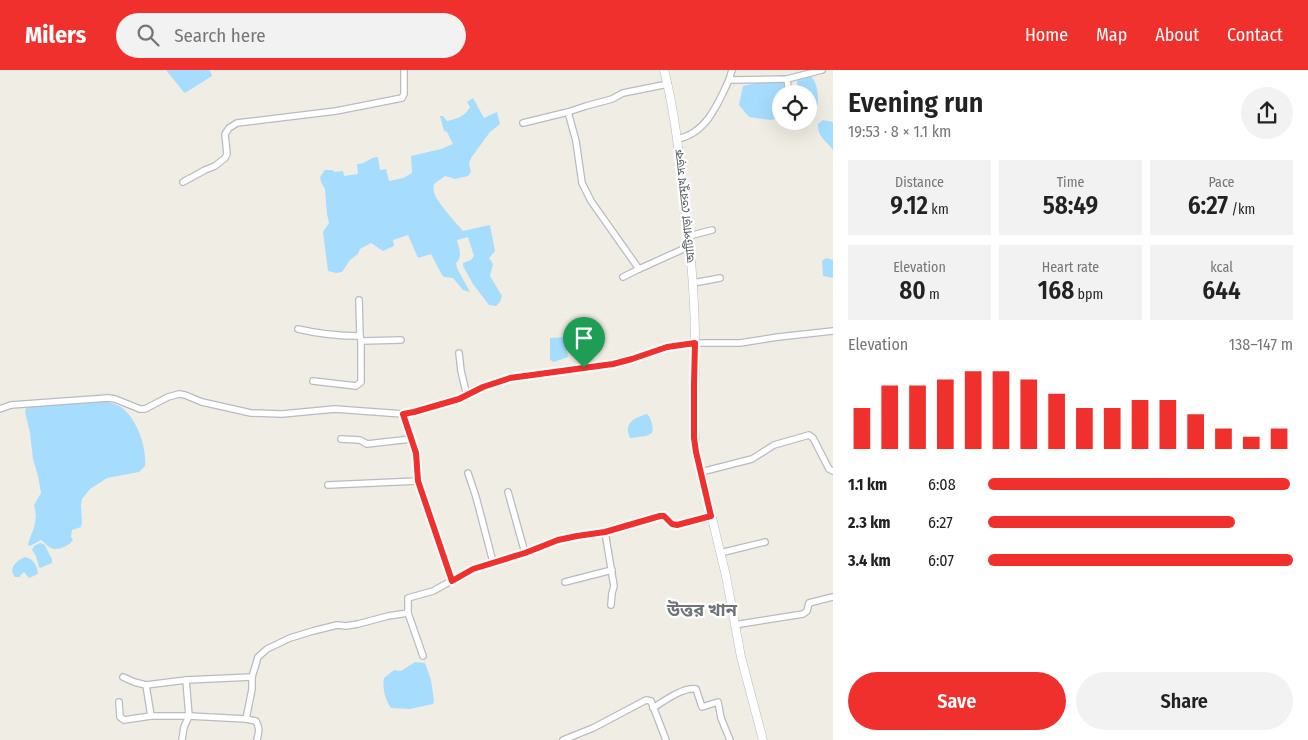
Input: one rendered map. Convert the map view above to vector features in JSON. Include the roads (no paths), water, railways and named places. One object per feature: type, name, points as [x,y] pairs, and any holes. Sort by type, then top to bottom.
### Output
[{"type":"main road","name":"আটিপাড়া তেরমুখ সড়ক","points":[[664,70],[677,139],[690,246],[695,343],[694,438],[696,452],[720,553],[741,657],[763,740]]},
{"type":"street","points":[[183,182],[216,166],[225,158],[227,154],[224,134],[237,123],[322,113],[402,98],[404,94],[404,70]]},
{"type":"street","points":[[677,139],[698,130],[712,114],[718,105],[732,70]]},
{"type":"street","points":[[728,80],[787,79],[822,70]]},
{"type":"street","points":[[787,79],[788,85]]},
{"type":"street","points":[[523,123],[612,99],[623,93],[668,84]]},
{"type":"street","points":[[568,112],[576,141],[582,183],[591,201],[639,269]]},
{"type":"street","points":[[689,236],[712,230]]},
{"type":"street","points":[[623,277],[690,246]]},
{"type":"street","points":[[693,283],[720,278]]},
{"type":"street","points":[[314,382],[356,386],[362,382],[359,300]]},
{"type":"street","points":[[298,329],[318,334],[360,339],[400,340]]},
{"type":"street","points":[[0,409],[11,405],[108,398],[144,409],[178,394],[202,402],[251,413],[282,414],[335,409],[403,414],[450,402],[483,387],[510,378],[613,364],[667,347],[695,343],[740,343],[833,331]]},
{"type":"street","points":[[458,352],[466,396]]},
{"type":"street","points":[[403,414],[416,453],[418,481],[452,581]]},
{"type":"street","points":[[701,472],[752,459],[774,445],[809,435],[813,438],[829,468],[833,471]]},
{"type":"street","points":[[340,440],[360,440],[366,444],[411,439]]},
{"type":"street","points":[[468,473],[493,562]]},
{"type":"street","points":[[328,486],[418,481]]},
{"type":"street","points":[[508,492],[525,553]]},
{"type":"street","points":[[423,656],[408,612],[408,598],[432,592],[473,569],[525,553],[558,540],[605,532],[660,516],[664,516],[672,524],[677,525],[711,516]]},
{"type":"street","points":[[605,532],[614,586],[611,604]]},
{"type":"street","points":[[720,553],[765,542]]},
{"type":"street","points":[[565,582],[612,570]]},
{"type":"street","points":[[735,627],[740,624],[803,614],[807,610],[809,603],[833,597]]},
{"type":"street","points":[[246,719],[252,689],[252,677],[258,657],[267,649],[290,638],[313,631],[336,625],[358,624],[408,612]]},
{"type":"street","points":[[123,677],[146,685],[186,680],[252,677]]},
{"type":"street","points":[[182,740],[189,716],[186,680]]},
{"type":"street","points":[[146,685],[151,716]]},
{"type":"street","points":[[653,708],[672,696],[690,689],[696,689],[702,707],[718,702],[730,740]]},
{"type":"street","points":[[563,740],[593,728],[646,700],[651,701],[666,740]]},
{"type":"street","points":[[119,702],[120,717],[124,720],[151,716],[189,716],[256,721],[260,729],[257,740]]},
{"type":"water","points":[[166,70],[210,70],[212,76],[185,93]]},
{"type":"water","points":[[809,74],[816,85],[797,85],[797,80]]},
{"type":"water","points":[[757,83],[785,83],[785,85],[772,85],[772,120],[749,117],[739,105],[743,86]]},
{"type":"water","points":[[473,98],[484,118],[497,112],[500,124],[490,132],[471,158],[469,164],[471,172],[468,176],[455,179],[445,176],[434,184],[434,191],[442,206],[463,231],[490,225],[495,251],[489,258],[493,264],[490,276],[502,296],[500,302],[496,306],[489,305],[473,284],[463,266],[463,263],[471,260],[474,256],[468,237],[457,240],[460,255],[456,263],[470,292],[463,290],[453,278],[444,277],[431,254],[418,258],[408,235],[393,240],[394,246],[383,251],[371,243],[360,249],[358,254],[350,260],[342,272],[328,271],[323,232],[329,223],[325,189],[320,177],[325,170],[343,171],[344,176],[358,174],[357,164],[378,157],[380,170],[386,169],[389,181],[403,178],[412,173],[411,156],[441,149],[453,144],[447,132],[444,131],[440,116],[443,116],[447,121],[460,117],[470,107],[467,102]]},
{"type":"water","points":[[823,120],[833,122],[833,150],[819,132],[818,124]]},
{"type":"water","points":[[826,258],[833,260],[833,278],[823,276],[822,261]]},
{"type":"water","points":[[564,337],[568,357],[554,362],[550,360],[550,338]]},
{"type":"water","points":[[99,400],[120,406],[132,419],[143,443],[145,466],[139,472],[107,478],[90,489],[82,499],[81,527],[72,530],[71,537],[73,540],[69,544],[54,549],[41,540],[30,546],[28,545],[36,519],[34,505],[41,493],[33,459],[25,412],[26,408],[29,405]]},
{"type":"water","points":[[647,414],[652,423],[652,433],[646,436],[630,438],[628,428],[631,422]]},
{"type":"water","points":[[40,543],[44,544],[52,559],[52,563],[40,568],[32,550],[34,546]]},
{"type":"water","points":[[25,557],[31,559],[37,568],[38,574],[29,578],[24,572],[19,577],[15,577],[12,571],[14,565]]},
{"type":"water","points":[[415,662],[425,663],[431,680],[433,704],[410,709],[391,708],[384,693],[384,678],[394,670],[401,671]]},
{"type":"district","name":"উত্তর খান","points":[[702,610]]}]
